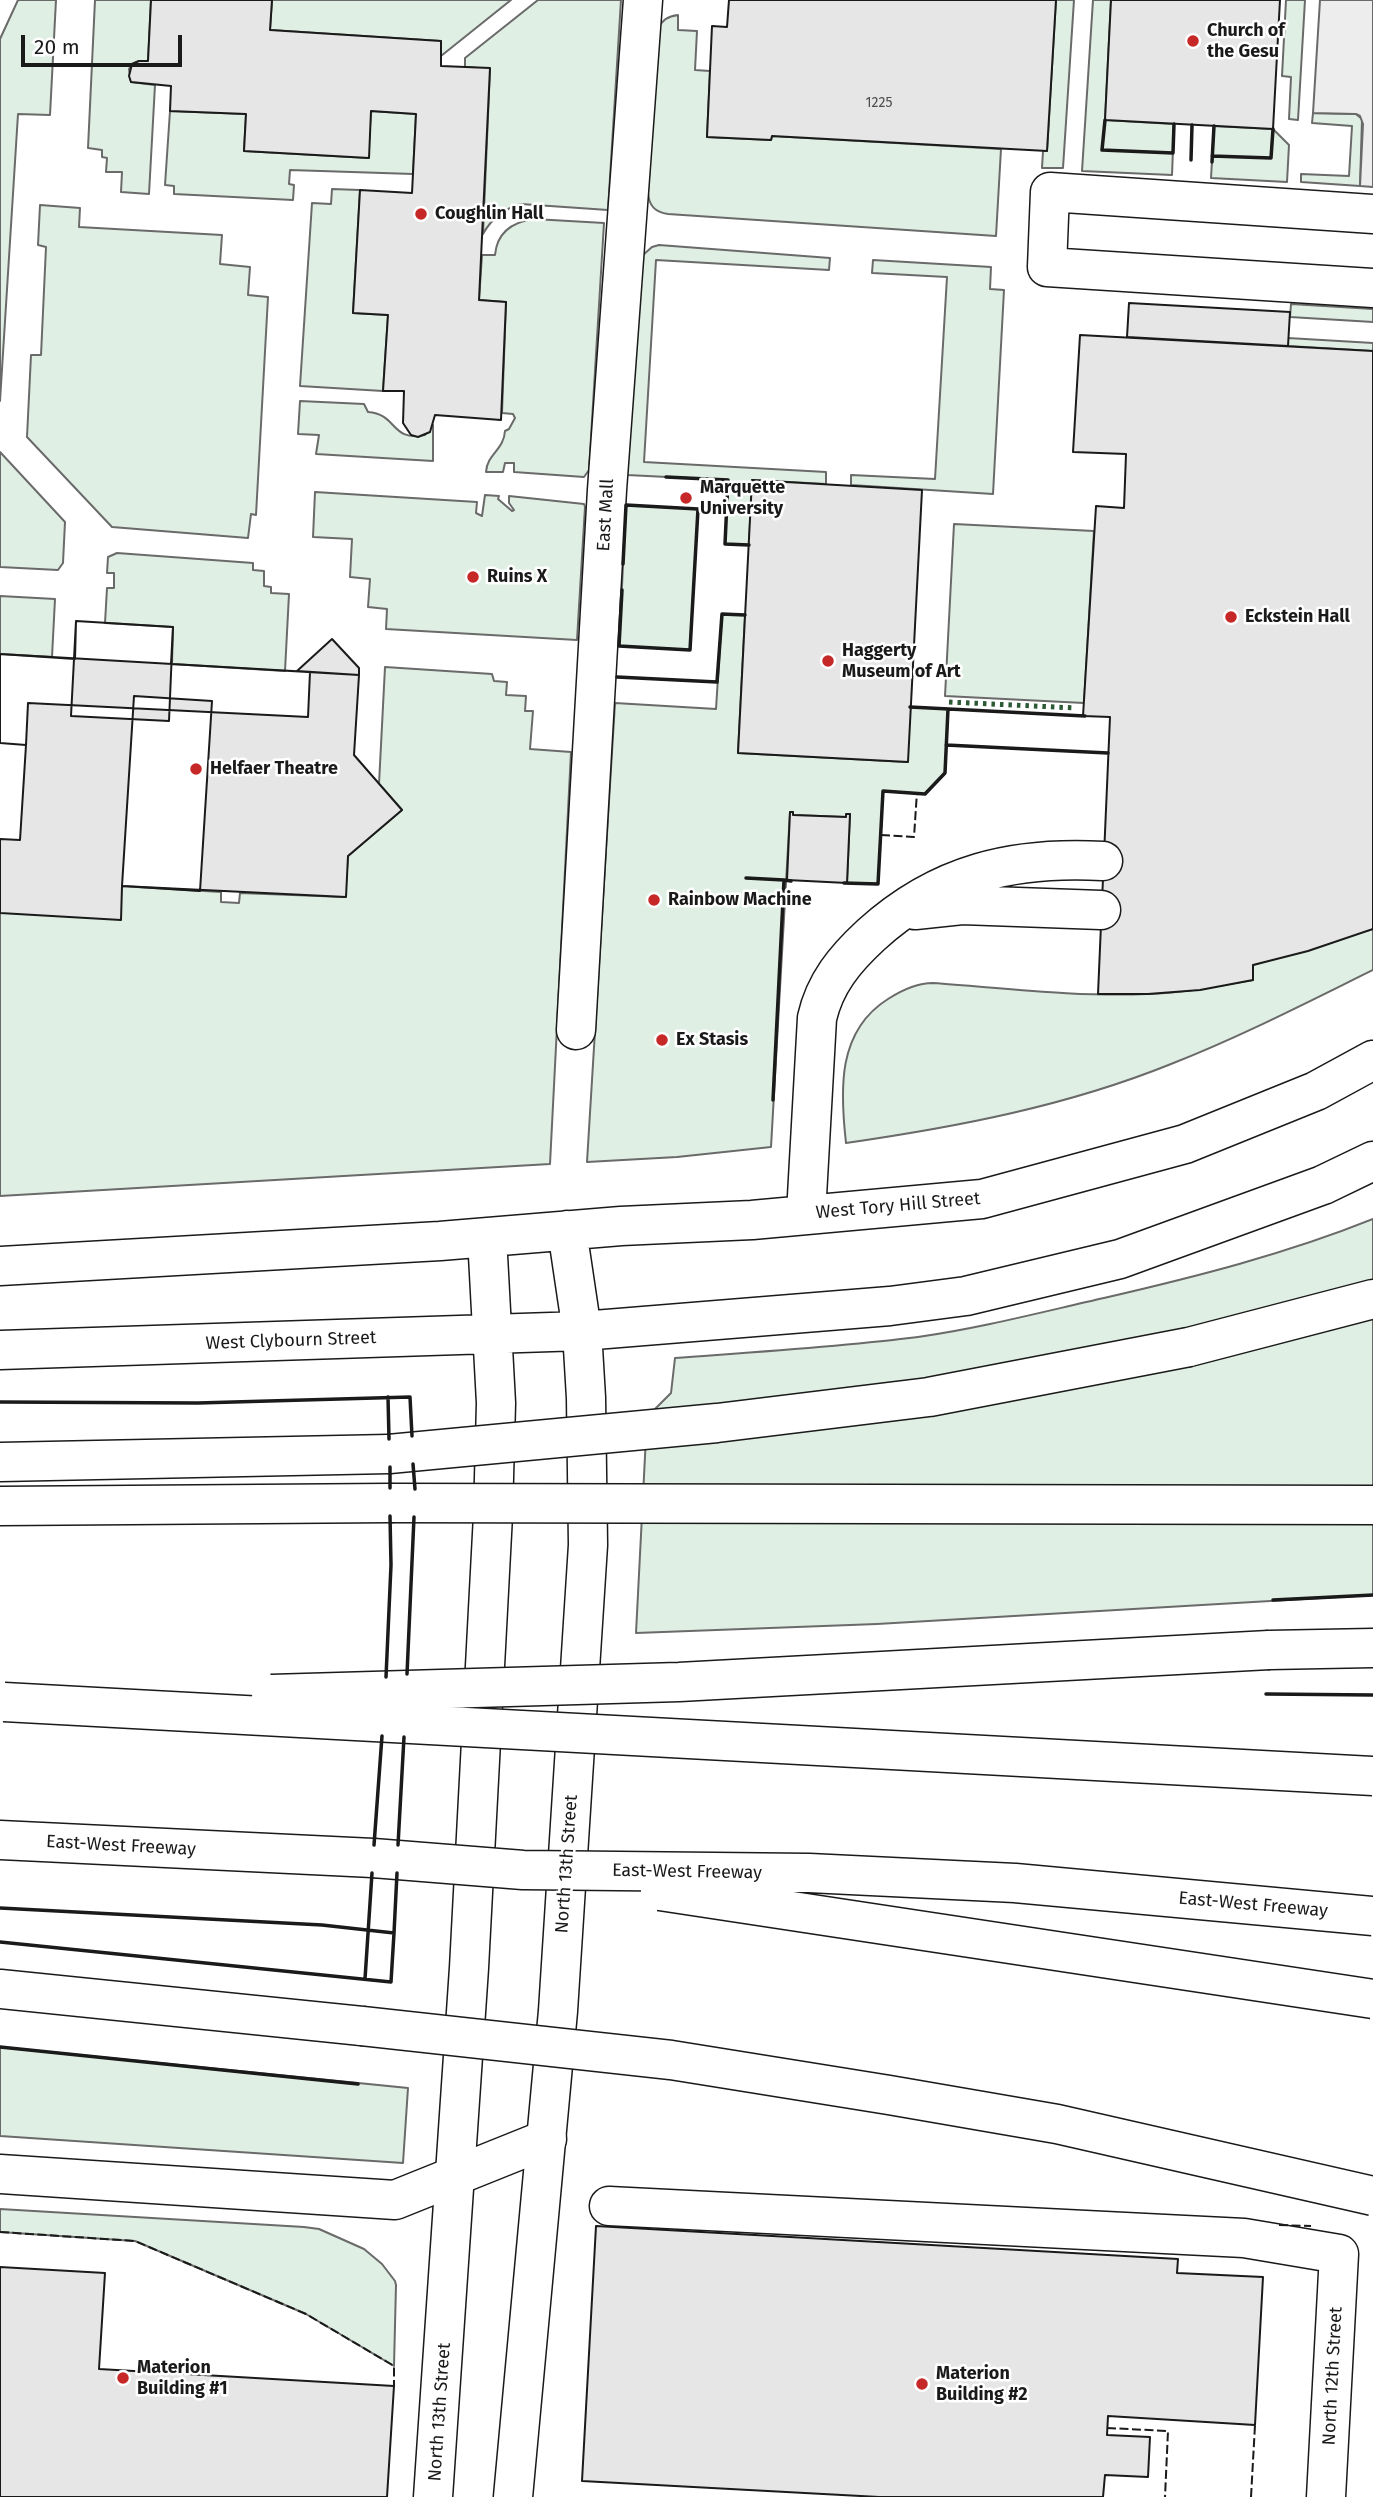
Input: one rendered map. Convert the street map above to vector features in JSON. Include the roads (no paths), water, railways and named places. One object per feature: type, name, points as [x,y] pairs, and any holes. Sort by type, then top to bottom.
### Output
[{"type":"main road","name":"East Mall","points":[[576,1030],[608,476],[643,0]]},
{"type":"main road","points":[[1373,214],[1050,192],[1047,267],[1373,288]]},
{"type":"main road","points":[[806,1214],[817,1018],[820,1003],[834,974],[862,943],[893,917],[939,887],[978,872],[1028,863],[1103,861]]},
{"type":"main road","points":[[893,917],[917,909],[962,905],[1101,910]]},
{"type":"main road","name":"West Tory Hill Street","points":[[567,1230],[982,1199],[1185,1144],[1316,1091],[1373,1060]]},
{"type":"main road","points":[[582,1331],[890,1306],[966,1296],[1018,1285],[1121,1259],[1159,1246],[1323,1185],[1373,1161]]},
{"type":"main road","points":[[0,1266],[567,1230]]},
{"type":"main road","name":"North 13th Street","points":[[513,2497],[558,2011],[587,1545],[586,1398],[582,1331],[567,1230]]},
{"type":"main road","name":"North 13th Street","points":[[433,2497],[480,1779],[493,1515],[496,1403],[487,1237]]},
{"type":"main road","points":[[0,1462],[389,1454],[717,1423],[929,1397],[1189,1347],[1373,1299]]},
{"type":"main road","name":"West Clybourn Street","points":[[0,1350],[582,1331]]},
{"type":"main road","points":[[0,1506],[390,1503],[1373,1505]]},
{"type":"main road","points":[[2,1702],[680,1682],[1269,1650],[1373,1648]]},
{"type":"main road","points":[[2,1702],[1373,1776]]},
{"type":"main road","name":"East-West Freeway","points":[[0,1840],[373,1858],[523,1870],[809,1873],[1015,1883],[1373,1916]]},
{"type":"main road","points":[[523,1870],[1373,1999]]},
{"type":"main road","points":[[0,1989],[671,2060],[1057,2124],[1373,2196]]},
{"type":"main road","points":[[0,2174],[395,2200],[547,2139]]},
{"type":"main road","name":"North 12th Street","points":[[609,2206],[1244,2238],[1339,2255],[1326,2497]]},
{"type":"place","name":"Church of the Gesu","points":[[1193,41]]},
{"type":"place","name":"Coughlin Hall","points":[[421,214]]},
{"type":"place","name":"Marquette University","points":[[686,498]]},
{"type":"place","name":"Ruins X","points":[[473,577]]},
{"type":"place","name":"Eckstein Hall","points":[[1231,617]]},
{"type":"place","name":"Haggerty Museum of Art","points":[[828,661]]},
{"type":"place","name":"Helfaer Theatre","points":[[196,769]]},
{"type":"place","name":"Rainbow Machine","points":[[654,900]]},
{"type":"place","name":"Ex Stasis","points":[[662,1040]]},
{"type":"place","name":"Materion Building #1","points":[[123,2378]]},
{"type":"place","name":"Materion Building #2","points":[[922,2384]]}]
